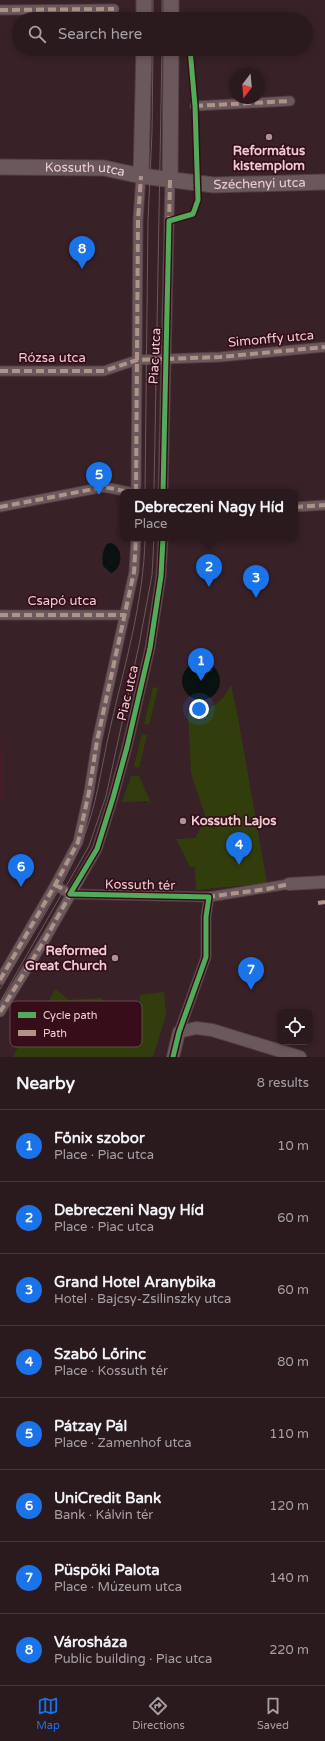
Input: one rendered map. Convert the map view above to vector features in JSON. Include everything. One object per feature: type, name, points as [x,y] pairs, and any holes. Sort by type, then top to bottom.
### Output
[{"type":"street","points":[[144,0],[144,12]]},
{"type":"street","points":[[171,0],[171,12]]},
{"type":"street","points":[[0,10],[114,9]]},
{"type":"street","name":"Piac utca","points":[[136,489],[138,220],[141,176],[144,56]]},
{"type":"street","name":"Piac utca","points":[[163,489],[166,360],[168,337],[171,56]]},
{"type":"street","points":[[195,106],[290,101]]},
{"type":"street","name":"Kossuth utca","points":[[0,167],[104,168],[141,176],[170,180]]},
{"type":"street","name":"Széchenyi utca","points":[[170,180],[214,185],[325,182]]},
{"type":"street","name":"Simonffy utca","points":[[166,360],[220,357],[325,347]]},
{"type":"street","name":"Rózsa utca","points":[[0,371],[104,370],[137,360],[166,360]]},
{"type":"street","points":[[0,507],[104,487],[120,490]]},
{"type":"street","points":[[298,507],[325,505]]},
{"type":"street","name":"Piac utca","points":[[0,980],[55,886],[78,842],[89,792],[97,741],[134,572],[136,541]]},
{"type":"street","name":"Piac utca","points":[[0,1012],[46,938],[96,849],[113,798],[127,748],[150,648],[161,576],[163,541]]},
{"type":"street","name":"Csapó utca","points":[[0,615],[125,615]]},
{"type":"street","points":[[289,884],[325,882]]},
{"type":"street","name":"Kossuth tér","points":[[70,894],[209,897],[289,884]]},
{"type":"street","points":[[55,886],[70,894]]},
{"type":"street","points":[[173,1057],[179,1032],[206,957],[206,917],[209,897]]},
{"type":"street","points":[[179,1032],[196,1028],[212,1030],[300,1057]]},
{"type":"shaded area","points":[[111,543],[115,545],[120,553],[120,563],[115,571],[111,573],[103,566],[102,560],[105,547],[107,544]]},
{"type":"shaded area","points":[[197,662],[205,662],[212,665],[217,670],[220,681],[217,692],[212,697],[205,700],[197,700],[190,697],[185,692],[182,685],[182,677],[185,670],[190,665]]},
{"type":"shaded area","points":[[0,736],[3,798],[0,800]]},
{"type":"green space","points":[[231,684],[267,883],[196,890],[195,867],[190,867],[176,839],[195,838],[206,818],[191,773],[188,713],[209,708],[219,702]]},
{"type":"green space","points":[[153,687],[158,688],[149,725],[144,724]]},
{"type":"green space","points":[[142,734],[147,735],[139,768],[134,766]]},
{"type":"green space","points":[[131,776],[139,776],[151,803],[148,801],[122,802]]},
{"type":"green space","points":[[55,989],[69,1000],[102,998],[102,1001],[49,1001]]},
{"type":"green space","points":[[164,992],[166,1015],[153,1057],[13,1057],[18,1047],[142,1047],[142,1001],[140,1001],[140,995]]},
{"type":"tram line","points":[[153,0],[153,12]]},
{"type":"tram line","points":[[162,0],[162,12]]},
{"type":"tram line","points":[[145,489],[148,220],[152,132],[153,56]]},
{"type":"tram line","points":[[154,489],[162,56]]},
{"type":"tram line","points":[[0,989],[43,918],[73,863],[91,816],[137,610],[144,562],[145,541]]},
{"type":"tram line","points":[[0,1002],[89,846],[106,796],[139,645],[152,575],[154,541]]},
{"type":"marked path","points":[[0,10],[114,9]]},
{"type":"marked path","points":[[195,106],[290,101]]},
{"type":"marked path","points":[[136,489],[138,220],[141,176]]},
{"type":"marked path","points":[[169,224],[170,180]]},
{"type":"marked path","points":[[0,371],[104,371],[137,360],[220,357],[325,347]]},
{"type":"marked path","points":[[0,507],[104,487],[120,490]]},
{"type":"marked path","points":[[298,507],[325,505]]},
{"type":"marked path","points":[[0,980],[78,842],[89,792],[97,741],[134,572],[136,541]]},
{"type":"marked path","points":[[0,615],[125,615]]},
{"type":"marked path","points":[[207,897],[267,889],[289,884]]},
{"type":"marked path","points":[[55,885],[73,894]]},
{"type":"marked path","points":[[0,1012],[46,938],[72,891]]},
{"type":"marked path","points":[[318,903],[325,902]]},
{"type":"cycle path","points":[[163,489],[169,221],[193,214],[198,200],[195,106],[191,56]]},
{"type":"cycle path","points":[[163,541],[161,576],[150,648],[127,747],[97,849],[70,894],[209,897],[206,917],[206,957],[179,1032],[173,1057]]},
{"type":"place","name":"Református kistemplom","points":[[269,137]]},
{"type":"place","name":"Városháza","points":[[82,269]]},
{"type":"place","name":"Pátzay Pál","points":[[99,495]]},
{"type":"place","name":"Debreczeni Nagy Híd","points":[[209,587]]},
{"type":"place","name":"Grand Hotel Aranybika","points":[[256,598]]},
{"type":"place","name":"Főnix szobor","points":[[201,681]]},
{"type":"place","name":"Kossuth Lajos","points":[[183,821]]},
{"type":"place","name":"Szabó Lőrinc","points":[[239,865]]},
{"type":"place","name":"UniCredit Bank","points":[[21,887]]},
{"type":"place","name":"Reformed Great Church","points":[[115,958]]},
{"type":"place","name":"Püspöki Palota","points":[[251,990]]}]
